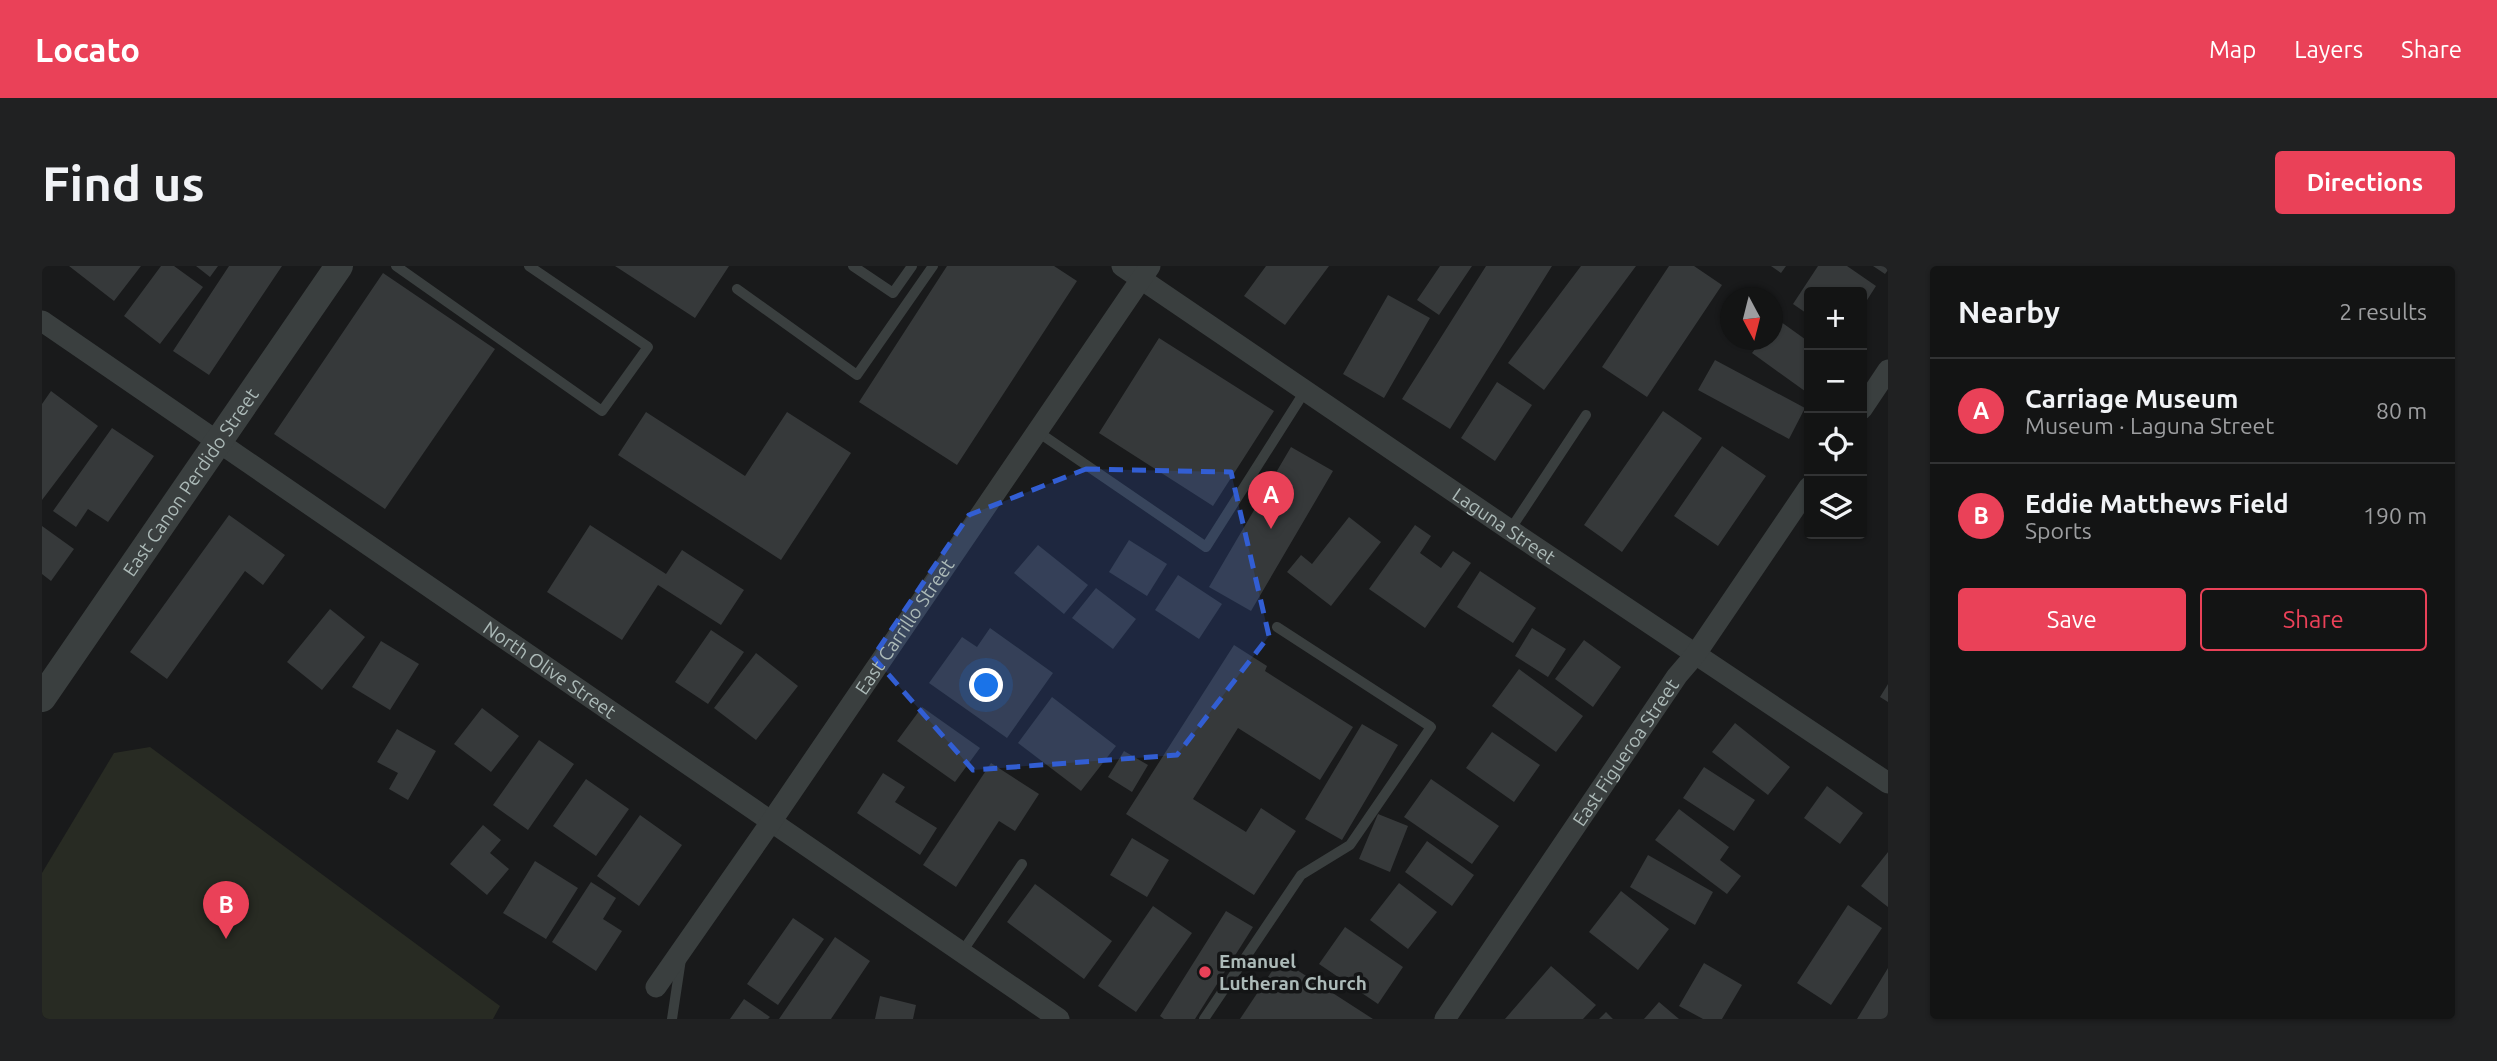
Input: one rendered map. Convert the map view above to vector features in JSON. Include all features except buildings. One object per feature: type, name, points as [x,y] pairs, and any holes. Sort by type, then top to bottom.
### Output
[{"type":"street","name":"East Canon Perdido Street","points":[[42,698],[339,266]]},
{"type":"street","name":"Laguna Street","points":[[1122,266],[1146,272],[1305,391],[1888,783]]},
{"type":"street","name":"East Carrillo Street","points":[[656,987],[1146,272]]},
{"type":"street","name":"North Olive Street","points":[[42,321],[1059,1019]]},
{"type":"street","points":[[1867,402],[1888,370]]},
{"type":"street","name":"East Figueroa Street","points":[[1445,1019],[1804,493]]},
{"type":"lane","points":[[396,266],[602,411],[648,347],[529,266]]},
{"type":"lane","points":[[853,266],[893,293],[912,266]]},
{"type":"lane","points":[[737,289],[857,375],[933,266]]},
{"type":"lane","points":[[1038,432],[1206,547],[1305,391]]},
{"type":"lane","points":[[1510,530],[1587,415]]},
{"type":"lane","points":[[1203,1019],[1301,875],[1350,845],[1431,727],[1278,627]]},
{"type":"lane","points":[[962,953],[1022,864]]},
{"type":"lane","points":[[672,1019],[682,950]]},
{"type":"highlighted area","points":[[1086,469],[1231,472],[1269,636],[1177,755],[973,770],[873,657],[969,515]]},
{"type":"shaded area","points":[[150,747],[500,1006],[493,1019],[42,1019],[42,873],[114,753]]},
{"type":"place","name":"Carriage Museum","points":[[1271,529]]},
{"type":"place","name":"Eddie Matthews Field","points":[[226,939]]},
{"type":"place","name":"Emanuel Lutheran Church","points":[[1205,972]]}]
